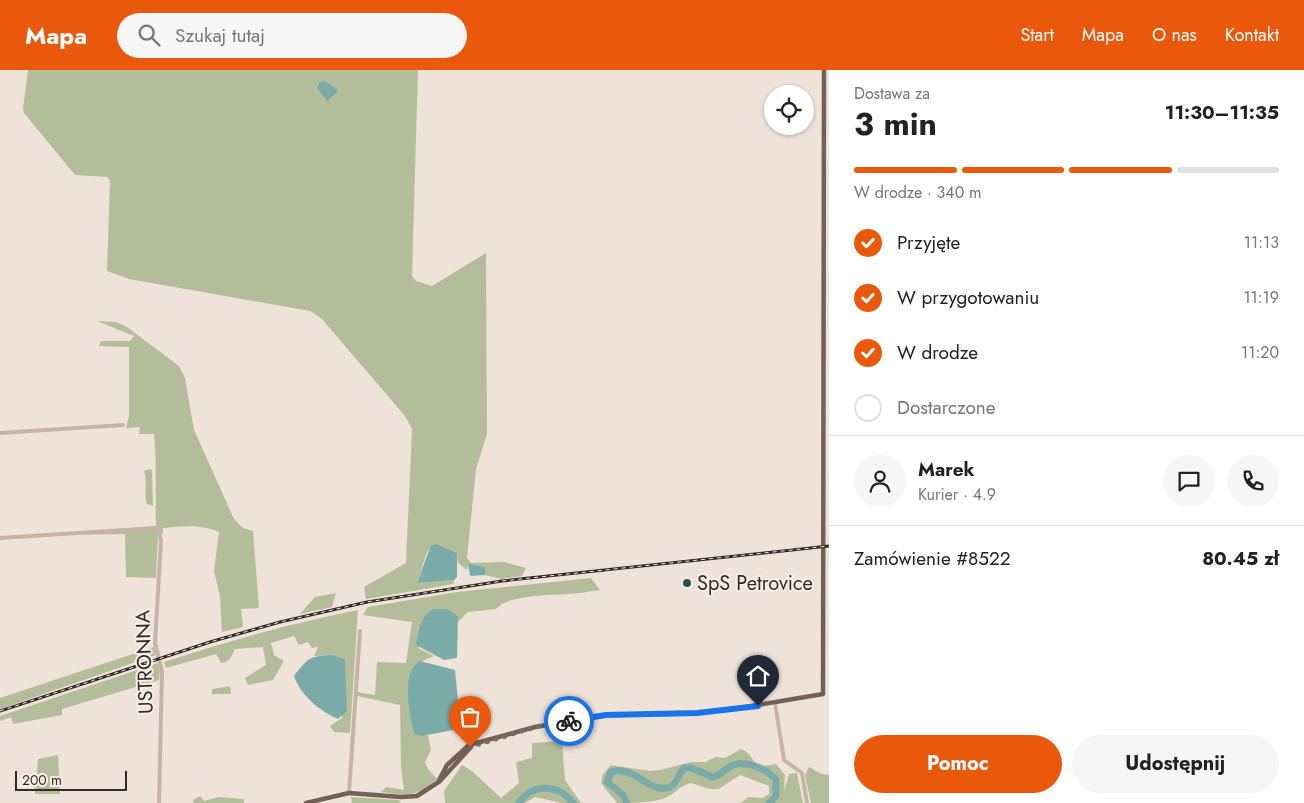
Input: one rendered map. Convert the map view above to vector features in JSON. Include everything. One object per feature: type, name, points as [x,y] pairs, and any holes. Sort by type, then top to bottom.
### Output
[{"type":"main road","points":[[306,803],[349,793],[412,797],[425,792],[438,782],[447,765],[463,750],[472,745],[535,727],[606,715],[697,713],[775,703],[823,694],[826,539],[824,70]]},
{"type":"street","points":[[0,433],[123,425]]},
{"type":"street","name":"USTRONNA","points":[[0,538],[155,528],[159,530],[161,541],[155,643],[162,670],[159,803]]},
{"type":"street","points":[[349,793],[360,631]]},
{"type":"street","points":[[823,694],[829,692]]},
{"type":"street","points":[[775,703],[780,750],[784,760],[802,773],[807,803]]},
{"type":"green space","points":[[28,70],[418,70],[412,276],[416,281],[432,286],[486,253],[487,434],[476,469],[467,558],[471,563],[504,562],[526,568],[522,576],[502,579],[485,575],[485,567],[468,565],[467,570],[458,563],[457,553],[433,544],[427,552],[417,583],[454,580],[454,584],[366,599],[364,587],[406,563],[412,429],[405,416],[321,318],[310,311],[129,279],[107,271],[110,180],[107,177],[75,175],[24,113]]},
{"type":"green space","points":[[97,321],[116,322],[127,327],[179,366],[185,378],[194,430],[234,519],[243,528],[253,531],[259,608],[241,609],[243,627],[222,632],[220,596],[214,571],[219,532],[212,529],[185,526],[163,528],[163,534],[156,527],[154,434],[139,434],[140,427],[126,428],[129,416],[129,347],[99,346],[101,341],[130,341],[134,336]]},
{"type":"green space","points":[[152,470],[153,506],[147,504],[145,496],[146,480],[144,471]]},
{"type":"green space","points":[[155,529],[158,531],[156,578],[126,577],[125,534],[71,535]]},
{"type":"green space","points":[[591,578],[600,590],[576,594],[519,598],[502,604],[496,609],[468,612],[458,622],[458,616],[418,648],[434,656],[416,664],[410,682],[410,700],[422,736],[428,735],[431,750],[425,762],[428,769],[437,779],[430,785],[411,794],[381,792],[386,787],[404,790],[401,767],[400,705],[357,696],[357,692],[375,695],[377,662],[406,663],[412,622],[363,615],[368,607],[457,592]]},
{"type":"green space","points":[[336,593],[332,607],[300,614],[315,597]]},
{"type":"green space","points":[[358,610],[350,733],[334,732],[330,726],[342,718],[332,655],[314,656],[318,647],[312,648],[308,642],[299,645],[294,636],[271,643],[274,655],[284,661],[273,680],[248,685],[245,678],[266,665],[263,647],[235,649],[230,659],[224,663],[221,663],[216,654],[166,668],[164,662],[260,633]]},
{"type":"green space","points":[[154,647],[156,655],[0,709],[0,698]]},
{"type":"green space","points":[[158,663],[160,670],[159,680],[62,709],[62,715],[13,724],[11,717],[0,721],[0,716]]},
{"type":"green space","points":[[230,686],[231,694],[212,694],[212,689]]},
{"type":"green space","points":[[562,741],[565,780],[581,803],[562,803],[535,797],[525,803],[445,803],[444,791],[462,765],[472,771],[501,798],[519,783],[516,762],[532,758],[532,743]]},
{"type":"green space","points":[[741,749],[747,752],[757,764],[776,764],[785,775],[784,791],[789,774],[797,773],[803,803],[741,803],[748,797],[763,798],[769,794],[769,786],[740,775],[719,789],[709,789],[691,783],[684,785],[662,799],[636,803],[617,803],[601,783],[603,774],[611,765],[650,771],[660,770],[691,762],[705,762],[716,757],[725,758]]},
{"type":"green space","points":[[58,755],[60,794],[35,794],[38,759]]},
{"type":"green space","points":[[809,767],[822,774],[829,775],[829,803],[811,803],[805,775]]},
{"type":"green space","points":[[200,796],[204,801],[218,797],[244,799],[244,803],[194,803],[193,800]]},
{"type":"green space","points":[[351,797],[399,800],[401,803],[352,803]]},
{"type":"water","points":[[325,81],[337,89],[337,92],[327,101],[317,88],[320,82]]},
{"type":"water","points":[[436,544],[457,553],[457,577],[454,580],[417,583],[431,545]]},
{"type":"water","points":[[468,564],[485,567],[485,575],[470,576]]},
{"type":"water","points":[[434,609],[446,609],[458,616],[457,658],[444,660],[416,645],[423,620]]},
{"type":"water","points":[[332,655],[345,659],[347,711],[338,719],[312,702],[301,690],[294,676],[310,659],[318,656]]},
{"type":"water","points":[[420,661],[455,670],[460,722],[453,730],[422,736],[414,734],[409,706],[408,684],[414,667]]},
{"type":"waterway","points":[[627,803],[622,794],[607,782],[611,772],[627,772],[648,784],[662,788],[672,786],[684,768],[691,768],[713,777],[719,775],[730,766],[738,764],[757,767],[773,776],[776,780],[776,796],[769,803]]},
{"type":"waterway","points":[[519,803],[524,796],[531,792],[546,788],[560,792],[573,803]]},
{"type":"railway","points":[[0,711],[210,642],[280,622],[367,602],[502,581],[829,546]]},
{"type":"way so far","points":[[470,747],[535,727],[569,721]]},
{"type":"place","name":"SpS Petrovice","points":[[687,583]]},
{"type":"route","points":[[569,721],[606,715],[697,713],[758,706]]}]
